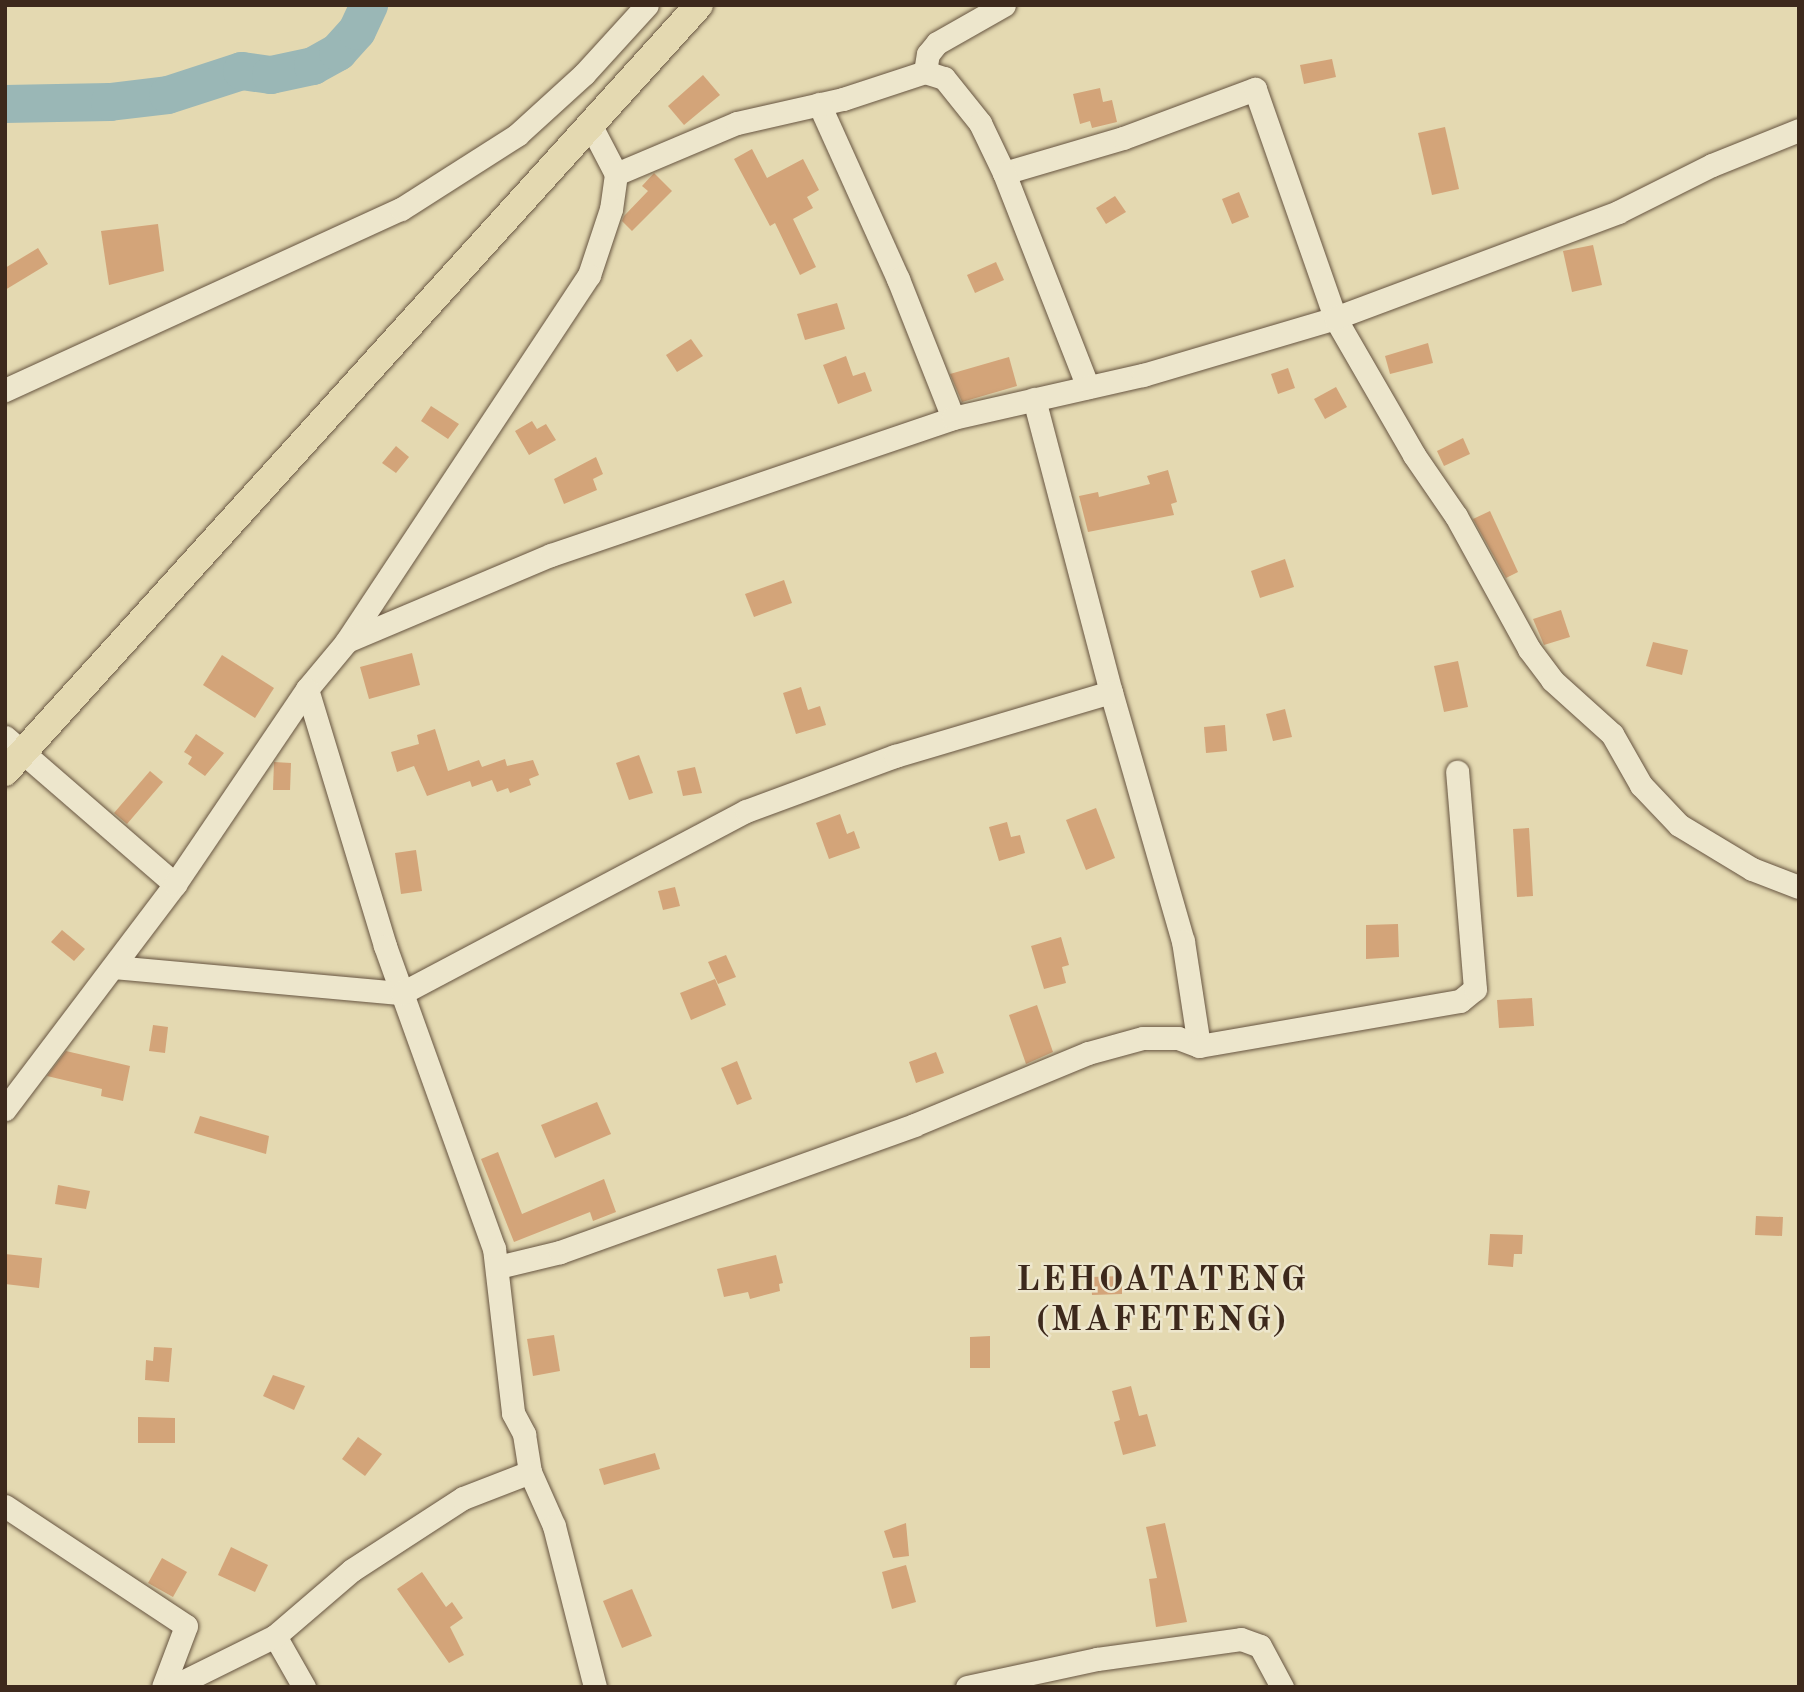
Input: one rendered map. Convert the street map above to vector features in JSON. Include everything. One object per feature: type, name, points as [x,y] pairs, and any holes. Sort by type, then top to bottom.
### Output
[{"type":"main road","points":[[11,754],[591,126],[699,5]]},
{"type":"street","points":[[5,390],[401,209],[517,135],[584,74],[647,5]]},
{"type":"street","points":[[925,72],[928,54],[937,43],[1004,5]]},
{"type":"street","points":[[617,174],[737,123],[819,104],[925,72],[944,78],[957,90],[980,123],[1004,173],[1088,387]]},
{"type":"street","points":[[1004,173],[1123,138],[1255,89],[1335,318],[1414,455],[1457,516],[1529,649],[1552,680],[1599,719],[1642,785],[1679,825],[1752,869],[1799,887]]},
{"type":"street","points":[[819,104],[898,279],[953,418]]},
{"type":"street","points":[[5,1109],[175,884],[307,690],[346,641],[589,275],[611,209],[617,174],[591,126]]},
{"type":"street","points":[[346,641],[551,555],[953,418],[1088,387],[1335,318],[1618,212],[1712,165],[1799,130]]},
{"type":"street","points":[[1034,399],[1086,586],[1111,692],[1184,941],[1199,1046]]},
{"type":"street","points":[[307,690],[402,993],[498,1267],[513,1413],[524,1434],[530,1472],[554,1526],[595,1687]]},
{"type":"street","points":[[114,967],[402,993],[746,811],[895,756],[1111,692]]},
{"type":"street","points":[[11,754],[175,884]]},
{"type":"street","points":[[498,1267],[560,1252],[914,1125],[1088,1053],[1143,1038],[1178,1038],[1199,1046],[1446,1007],[1475,989],[1457,772]]},
{"type":"street","points":[[172,1687],[275,1636],[352,1570],[463,1498],[530,1472]]},
{"type":"street","points":[[5,1506],[186,1626],[163,1687]]},
{"type":"street","points":[[275,1636],[304,1687]]},
{"type":"street","points":[[967,1687],[1097,1659],[1241,1639],[1260,1646],[1282,1687]]},
{"type":"building","points":[[1332,59],[1336,77],[1304,84],[1300,65]]},
{"type":"building","points":[[703,75],[720,95],[684,125],[668,106]]},
{"type":"building","points":[[1100,88],[1103,102],[1112,100],[1117,122],[1092,128],[1090,121],[1080,124],[1073,94]]},
{"type":"building","points":[[1445,127],[1459,189],[1432,195],[1418,133]]},
{"type":"building","points":[[752,149],[767,178],[803,159],[819,190],[807,197],[813,208],[793,219],[816,267],[800,275],[775,223],[770,226],[734,159]]},
{"type":"building","points":[[654,173],[672,191],[632,231],[622,221],[648,191],[642,186]]},
{"type":"building","points":[[1239,192],[1249,217],[1232,224],[1222,199]]},
{"type":"building","points":[[1115,196],[1126,212],[1106,224],[1096,208]]},
{"type":"building","points":[[158,224],[164,271],[109,285],[101,231]]},
{"type":"building","points":[[1593,245],[1602,285],[1572,292],[1563,251]]},
{"type":"building","points":[[38,248],[48,264],[5,290],[5,268]]},
{"type":"building","points":[[996,262],[1004,280],[975,293],[967,275]]},
{"type":"building","points":[[837,303],[845,329],[805,340],[797,314]]},
{"type":"building","points":[[691,339],[703,356],[677,372],[666,355]]},
{"type":"building","points":[[1428,343],[1433,363],[1390,374],[1385,356]]},
{"type":"building","points":[[846,356],[853,376],[865,372],[872,391],[838,404],[823,365]]},
{"type":"building","points":[[1009,357],[1017,386],[962,402],[950,374]]},
{"type":"building","points":[[1288,368],[1295,388],[1278,394],[1271,374]]},
{"type":"building","points":[[1336,387],[1347,407],[1325,419],[1314,399]]},
{"type":"building","points":[[431,406],[459,424],[448,439],[421,421]]},
{"type":"building","points":[[532,421],[537,429],[546,424],[556,440],[529,455],[515,431]]},
{"type":"building","points":[[1463,438],[1470,454],[1444,466],[1437,451]]},
{"type":"building","points":[[396,446],[409,457],[396,473],[382,463]]},
{"type":"building","points":[[596,457],[603,474],[593,479],[597,490],[564,504],[554,479]]},
{"type":"building","points":[[1168,470],[1177,502],[1171,504],[1174,515],[1088,532],[1079,496],[1098,492],[1099,497],[1150,484],[1147,476]]},
{"type":"building","points":[[1490,511],[1518,572],[1506,578],[1473,519]]},
{"type":"building","points":[[1285,559],[1294,587],[1260,598],[1251,571]]},
{"type":"building","points":[[784,580],[792,603],[754,617],[745,594]]},
{"type":"building","points":[[1561,610],[1570,637],[1544,645],[1533,619]]},
{"type":"building","points":[[1653,642],[1688,650],[1682,675],[1646,666]]},
{"type":"building","points":[[412,653],[420,685],[369,699],[360,667]]},
{"type":"building","points":[[222,655],[274,688],[255,718],[203,685]]},
{"type":"building","points":[[1458,661],[1468,707],[1444,712],[1434,666]]},
{"type":"building","points":[[801,687],[808,710],[820,706],[826,725],[796,734],[783,693]]},
{"type":"building","points":[[1285,709],[1292,737],[1273,741],[1266,714]]},
{"type":"building","points":[[1225,725],[1227,751],[1206,753],[1204,727]]},
{"type":"building","points":[[435,729],[448,771],[479,760],[482,767],[505,759],[507,766],[533,760],[539,775],[529,779],[531,785],[510,793],[508,788],[497,792],[492,780],[472,787],[470,781],[427,796],[414,766],[397,772],[391,752],[419,744],[417,735]]},
{"type":"building","points":[[196,734],[224,753],[205,776],[188,764],[192,757],[184,752]]},
{"type":"building","points":[[639,755],[653,793],[629,800],[616,763]]},
{"type":"building","points":[[274,762],[291,763],[290,790],[273,790]]},
{"type":"building","points":[[695,767],[702,793],[683,796],[677,771]]},
{"type":"building","points":[[150,771],[163,782],[127,824],[114,813]]},
{"type":"building","points":[[1096,808],[1115,858],[1086,870],[1066,820]]},
{"type":"building","points":[[840,814],[847,834],[854,831],[860,848],[829,859],[816,823]]},
{"type":"building","points":[[1007,822],[1011,837],[1020,835],[1025,853],[999,861],[989,827]]},
{"type":"building","points":[[1529,828],[1533,896],[1517,897],[1513,829]]},
{"type":"building","points":[[416,850],[422,891],[401,894],[395,853]]},
{"type":"building","points":[[675,887],[680,906],[663,910],[658,891]]},
{"type":"building","points":[[1398,924],[1399,957],[1366,959],[1366,925]]},
{"type":"building","points":[[62,930],[85,949],[74,961],[51,942]]},
{"type":"building","points":[[1061,937],[1069,965],[1062,967],[1066,983],[1044,989],[1031,946]]},
{"type":"building","points":[[726,955],[736,977],[718,984],[708,962]]},
{"type":"building","points":[[715,979],[726,1005],[691,1020],[680,993]]},
{"type":"building","points":[[1532,998],[1534,1026],[1499,1028],[1497,1000]]},
{"type":"building","points":[[1037,1005],[1053,1052],[1026,1064],[1009,1015]]},
{"type":"building","points":[[153,1025],[168,1027],[165,1053],[149,1051]]},
{"type":"building","points":[[66,1051],[130,1066],[123,1101],[101,1096],[102,1089],[47,1076]]},
{"type":"building","points":[[936,1052],[944,1073],[916,1083],[909,1062]]},
{"type":"building","points":[[737,1061],[752,1099],[737,1105],[721,1068]]},
{"type":"building","points":[[597,1102],[611,1134],[555,1158],[541,1125]]},
{"type":"building","points":[[200,1116],[269,1136],[266,1154],[194,1133]]},
{"type":"building","points":[[498,1152],[522,1214],[604,1179],[616,1212],[593,1221],[590,1212],[514,1242],[481,1159]]},
{"type":"building","points":[[58,1185],[90,1191],[86,1209],[55,1204]]},
{"type":"building","points":[[1756,1216],[1783,1217],[1782,1236],[1755,1235]]},
{"type":"building","points":[[1490,1234],[1523,1235],[1522,1254],[1514,1254],[1513,1267],[1488,1265]]},
{"type":"building","points":[[5,1254],[42,1258],[39,1288],[5,1284]]},
{"type":"building","points":[[776,1255],[783,1283],[779,1284],[780,1291],[750,1299],[748,1292],[724,1297],[717,1269]]},
{"type":"building","points":[[1122,1276],[1122,1294],[1092,1295],[1091,1277]]},
{"type":"building","points":[[554,1335],[560,1371],[533,1376],[527,1339]]},
{"type":"building","points":[[990,1336],[990,1368],[970,1368],[970,1337]]},
{"type":"building","points":[[154,1347],[172,1348],[169,1382],[145,1380],[146,1360],[153,1361]]},
{"type":"building","points":[[273,1375],[305,1386],[294,1410],[263,1396]]},
{"type":"building","points":[[1131,1386],[1139,1416],[1147,1414],[1156,1446],[1123,1455],[1114,1422],[1120,1420],[1112,1391]]},
{"type":"building","points":[[138,1417],[175,1418],[175,1443],[138,1443]]},
{"type":"building","points":[[358,1437],[382,1454],[365,1476],[342,1459]]},
{"type":"building","points":[[655,1453],[660,1469],[604,1485],[599,1469]]},
{"type":"building","points":[[906,1523],[909,1556],[893,1558],[884,1531]]},
{"type":"building","points":[[1165,1523],[1187,1622],[1156,1627],[1149,1579],[1157,1578],[1146,1527]]},
{"type":"building","points":[[231,1547],[268,1565],[255,1592],[218,1575]]},
{"type":"building","points":[[162,1558],[187,1572],[173,1597],[148,1583]]},
{"type":"building","points":[[906,1565],[916,1602],[892,1609],[882,1572]]},
{"type":"building","points":[[422,1572],[446,1607],[452,1602],[463,1618],[450,1627],[464,1655],[449,1663],[397,1589]]},
{"type":"building","points":[[632,1589],[652,1636],[622,1648],[603,1601]]},
{"type":"waterway","points":[[5,104],[110,102],[168,95],[242,71],[271,75],[313,66],[338,52],[357,31],[369,5]]},
{"type":"district","name":"LEHOATATENG (MAFETENG)","points":[[1162,1301]]}]
